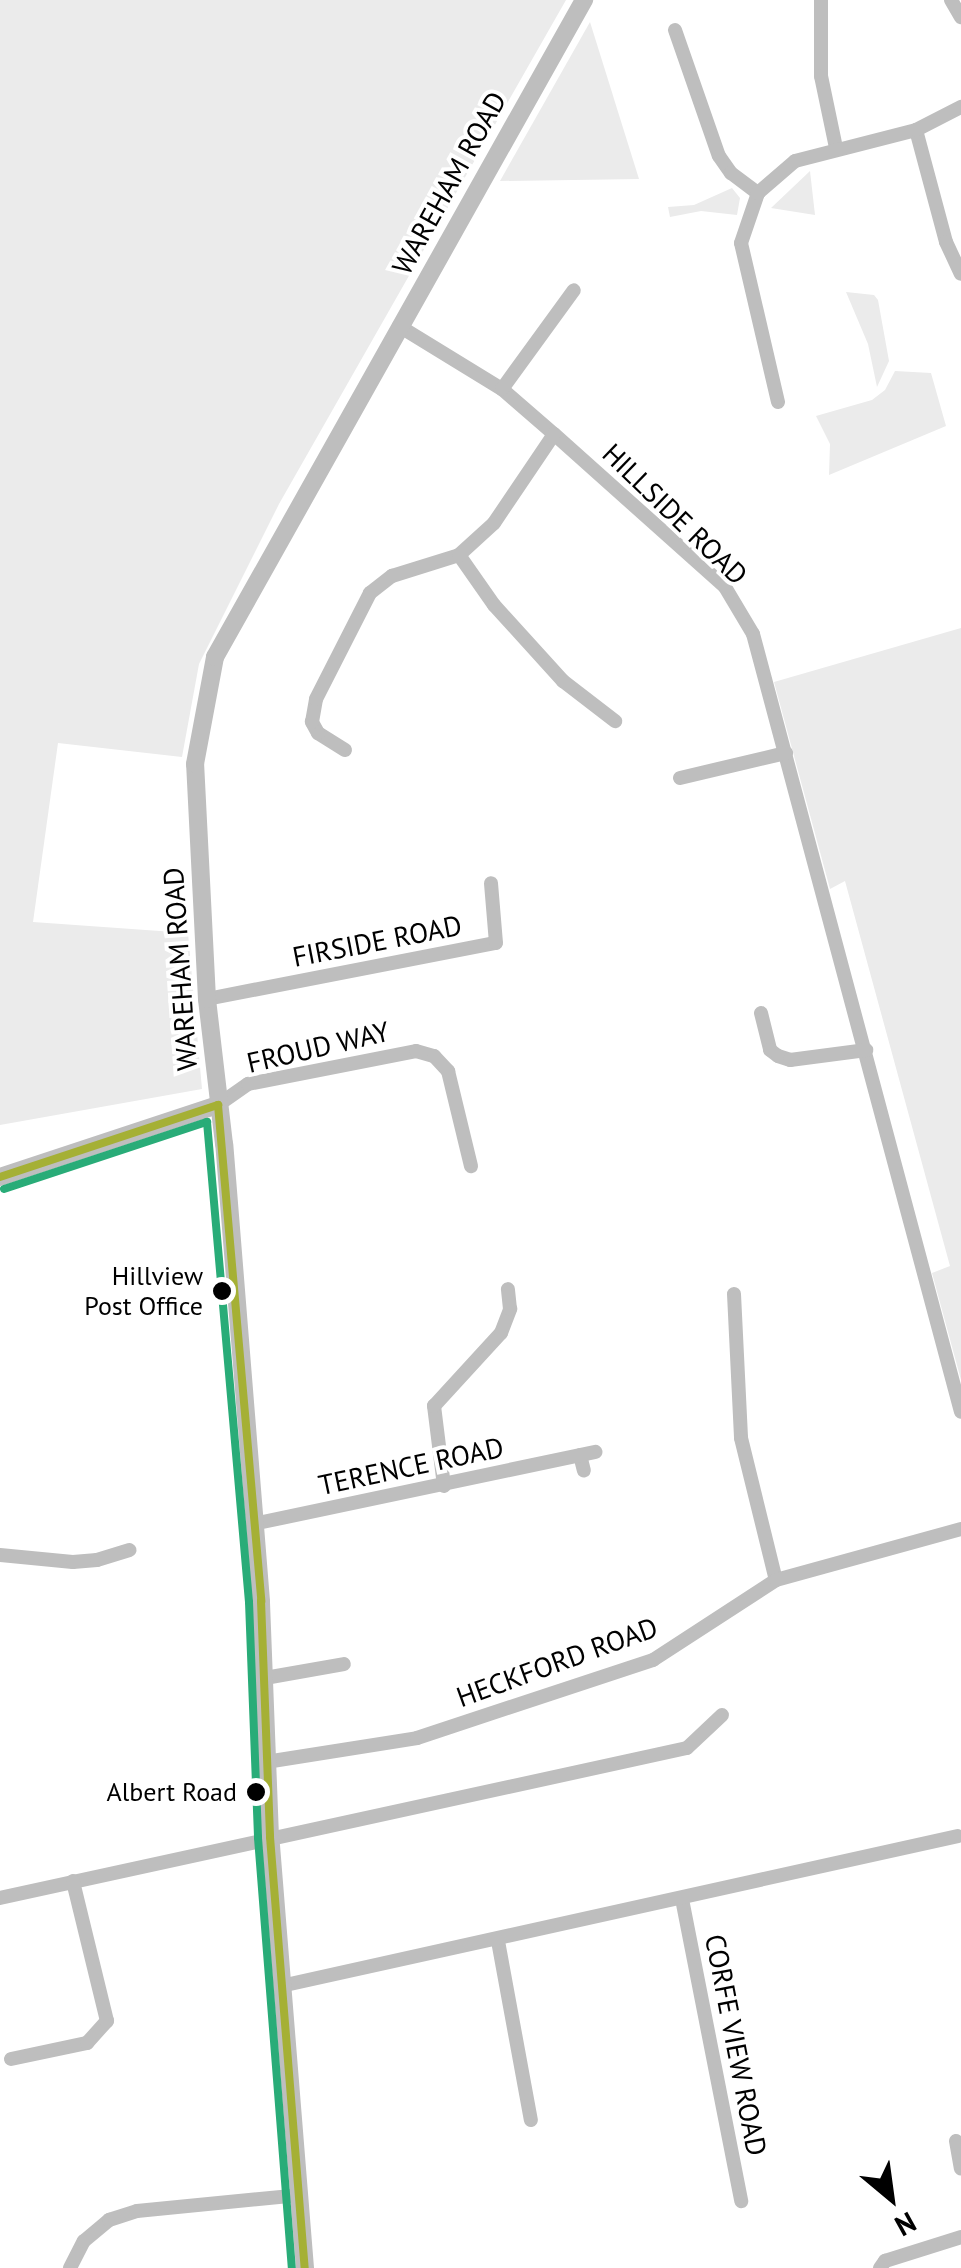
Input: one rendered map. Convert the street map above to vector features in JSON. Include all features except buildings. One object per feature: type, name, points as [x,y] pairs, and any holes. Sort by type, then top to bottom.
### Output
[{"type":"street","name":"WAREHAM ROAD","points":[[305,2268],[270,1837],[265,1678],[208,999],[195,764],[215,658],[584,0]]},
{"type":"street","points":[[822,0],[821,76],[836,148]]},
{"type":"street","points":[[951,0],[961,17]]},
{"type":"street","points":[[675,30],[719,156],[731,174],[758,193]]},
{"type":"street","points":[[778,402],[742,243],[758,193],[796,161],[916,130],[961,107]]},
{"type":"street","points":[[916,130],[946,242],[961,274]]},
{"type":"street","points":[[502,389],[574,290]]},
{"type":"street","name":"HILLSIDE ROAD","points":[[399,326],[502,389],[554,434],[725,587],[753,634],[961,1412]]},
{"type":"street","points":[[346,750],[318,733],[312,722],[316,699],[370,593],[392,576],[459,556],[494,523],[554,434]]},
{"type":"street","points":[[459,556],[494,605],[563,680],[615,720]]},
{"type":"street","points":[[680,778],[786,753]]},
{"type":"street","name":"FIRSIDE ROAD","points":[[208,999],[496,943],[491,882]]},
{"type":"street","points":[[760,1013],[770,1050],[778,1056],[790,1060],[866,1050]]},
{"type":"street","name":"FROUD WAY","points":[[218,1105],[248,1084],[416,1051],[434,1056],[448,1071],[471,1166]]},
{"type":"street","points":[[0,1177],[218,1105]]},
{"type":"street","points":[[444,1486],[434,1406],[502,1333],[510,1309],[508,1289]]},
{"type":"street","points":[[734,1294],[741,1438],[776,1580]]},
{"type":"street","name":"TERENCE ROAD","points":[[253,1524],[588,1453],[584,1471]]},
{"type":"street","name":"HECKFORD ROAD","points":[[266,1762],[417,1738],[653,1660],[776,1580],[961,1528]]},
{"type":"street","points":[[0,1556],[73,1562],[98,1560],[130,1550]]},
{"type":"street","points":[[265,1678],[344,1664]]},
{"type":"street","points":[[0,1898],[687,1748],[722,1715]]},
{"type":"street","name":"CORFE VIEW ROAD","points":[[281,1986],[498,1942],[958,1836]]},
{"type":"street","points":[[11,2059],[87,2043],[107,2021],[73,1881]]},
{"type":"street","name":"CORFE VIEW ROAD","points":[[682,1899],[741,2202]]},
{"type":"street","points":[[498,1942],[530,2120]]},
{"type":"street","points":[[956,2141],[961,2168]]},
{"type":"street","points":[[70,2268],[84,2241],[108,2220],[137,2211],[299,2196]]},
{"type":"street","points":[[880,2268],[885,2261],[961,2237]]},
{"type":"shaded area","points":[[0,0],[566,0],[279,504],[199,664],[182,757],[58,743],[33,922],[188,933],[202,1089],[0,1125]]},
{"type":"shaded area","points":[[590,22],[639,179],[500,181]]},
{"type":"shaded area","points":[[810,171],[815,215],[771,208]]},
{"type":"shaded area","points":[[732,188],[740,198],[737,215],[701,211],[670,217],[668,207],[694,205]]},
{"type":"shaded area","points":[[846,292],[874,295],[878,300],[889,361],[877,387],[868,344]]},
{"type":"shaded area","points":[[895,371],[931,373],[946,426],[829,475],[830,444],[816,416],[872,400],[885,390]]},
{"type":"shaded area","points":[[961,628],[961,1380],[932,1273],[950,1266],[845,881],[830,889],[774,682]]},
{"type":"transit line","points":[[218,1105],[261,1601],[270,1837],[305,2268]]},
{"type":"transit line","points":[[0,1177],[218,1105]]},
{"type":"transit line","points":[[4,1189],[207,1122],[249,1602],[258,1838],[292,2268]]},
{"type":"place","name":"Hillview Post Office","points":[[222,1291]]},
{"type":"place","name":"Albert Road","points":[[256,1792]]}]
